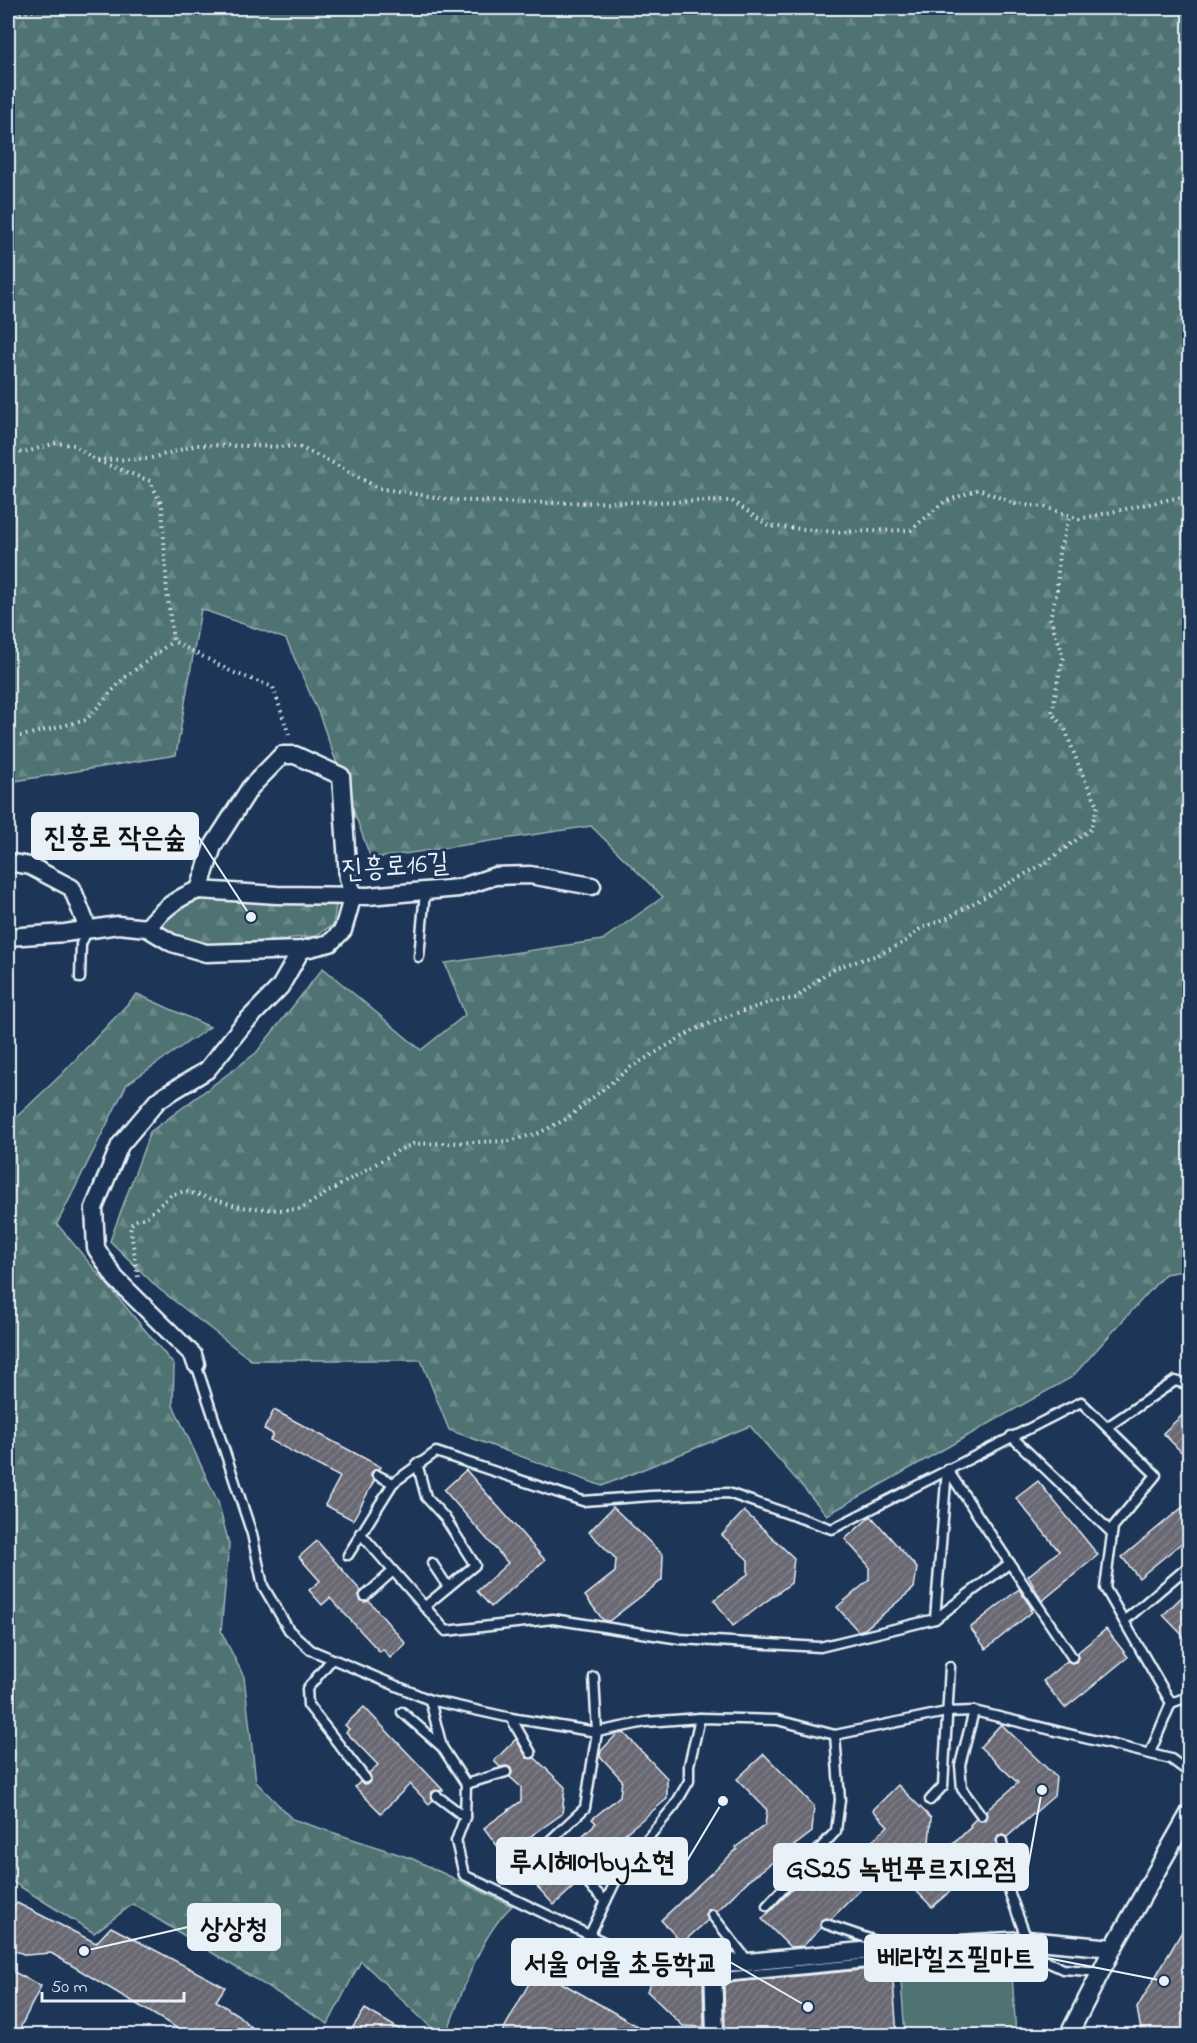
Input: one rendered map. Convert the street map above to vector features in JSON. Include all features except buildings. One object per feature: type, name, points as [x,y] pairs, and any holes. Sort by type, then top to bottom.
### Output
[{"type":"street","points":[[8,937],[65,933],[118,925],[147,928],[172,942],[206,953],[301,950],[330,943],[343,930],[353,895],[348,878],[341,776],[289,755],[250,788],[213,846],[199,890]]},
{"type":"street","points":[[8,862],[30,866],[72,888],[88,929]]},
{"type":"street","name":"진흥로16길","points":[[147,928],[162,911],[183,895],[199,890],[277,895],[425,892],[459,888],[495,876],[530,875],[592,886]]},
{"type":"street","points":[[196,1364],[193,1354],[115,1278],[96,1248],[94,1208],[120,1145],[158,1100],[207,1070],[242,1026],[280,987],[301,950]]},
{"type":"street","points":[[1068,2036],[1113,1948],[1190,1812]]},
{"type":"street","points":[[715,2036],[713,1971],[748,1962],[892,1947],[1027,1940],[1113,1948]]},
{"type":"lane","points":[[419,957],[425,892]]},
{"type":"lane","points":[[80,978],[81,945],[88,929]]},
{"type":"lane","points":[[196,1364],[252,1534],[262,1586],[289,1630],[311,1650],[430,1700],[511,1718],[597,1732],[646,1722],[700,1718],[777,1720],[835,1735],[946,1712],[974,1711],[1171,1759],[1190,1773]]},
{"type":"lane","points":[[1107,1428],[1175,1381],[1190,1385]]},
{"type":"lane","points":[[348,1555],[393,1483],[417,1463],[436,1452],[583,1501],[728,1493],[832,1529],[1081,1401],[1156,1475],[1113,1527],[1105,1588],[1171,1703]]},
{"type":"lane","points":[[1011,1436],[1112,1533]]},
{"type":"lane","points":[[417,1463],[426,1497],[445,1518],[475,1565],[424,1607]]},
{"type":"lane","points":[[947,1469],[1072,1657]]},
{"type":"lane","points":[[935,1619],[947,1469]]},
{"type":"lane","points":[[377,1475],[393,1483]]},
{"type":"lane","points":[[360,1533],[446,1631],[554,1619],[680,1639],[820,1647],[935,1619],[1010,1563]]},
{"type":"lane","points":[[432,1563],[448,1587]]},
{"type":"lane","points":[[1124,1621],[1190,1565]]},
{"type":"lane","points":[[365,1596],[392,1572]]},
{"type":"lane","points":[[332,1659],[307,1689],[308,1705],[365,1778]]},
{"type":"lane","points":[[930,1800],[943,1786],[950,1667]]},
{"type":"lane","points":[[528,1861],[585,1808],[597,1732],[594,1677]]},
{"type":"lane","points":[[1150,1753],[1171,1703],[1190,1696]]},
{"type":"lane","points":[[430,1700],[442,1747]]},
{"type":"lane","points":[[974,1711],[960,1765],[962,1789],[981,1815]]},
{"type":"lane","points":[[402,1712],[442,1747],[466,1784],[465,1817],[456,1841],[464,1875],[654,1966],[713,1971],[1001,1950],[1030,1954],[1063,1969],[1101,1972]]},
{"type":"lane","points":[[511,1718],[531,1753]]},
{"type":"lane","points":[[590,1934],[620,1872],[675,1805],[689,1781],[689,1765],[700,1718]]},
{"type":"lane","points":[[767,1906],[837,1831],[840,1800],[835,1735]]},
{"type":"lane","points":[[466,1784],[506,1772]]},
{"type":"lane","points":[[437,1796],[465,1817]]},
{"type":"lane","points":[[1002,1841],[1010,1894],[1027,1940]]},
{"type":"lane","points":[[590,1886],[606,1901]]},
{"type":"lane","points":[[712,1915],[748,1962]]},
{"type":"lane","points":[[826,1924],[892,1947]]},
{"type":"path","points":[[8,15],[49,8]]},
{"type":"path","points":[[8,451],[23,453],[56,443],[74,445],[95,460],[150,481],[162,505],[167,591],[173,641]]},
{"type":"path","points":[[95,460],[148,459],[197,445],[299,447],[378,488],[453,500],[520,503],[732,501],[769,526],[835,532],[911,531],[944,502],[979,489],[1015,504],[1045,507],[1079,519],[1190,495]]},
{"type":"path","points":[[140,1286],[130,1226],[134,1221],[146,1217],[171,1195],[185,1191],[240,1207],[300,1209],[413,1144],[509,1141],[540,1133],[566,1119],[631,1067],[694,1030],[771,1002],[796,998],[824,975],[838,967],[878,956],[903,943],[920,929],[947,918],[1045,863],[1091,829],[1098,805],[1081,772],[1065,729],[1052,713],[1064,657],[1050,618],[1057,591],[1059,551],[1070,516]]},
{"type":"path","points":[[8,737],[86,720],[123,679],[173,641]]},
{"type":"path","points":[[173,641],[232,672],[273,687],[289,755]]},
{"type":"green space","points":[[8,8],[1189,8],[1189,1270],[1165,1274],[1072,1377],[827,1515],[750,1426],[602,1486],[449,1430],[421,1360],[251,1360],[159,1289],[110,1241],[150,1132],[256,1053],[323,968],[421,1050],[465,1015],[445,963],[602,940],[663,897],[591,826],[371,859],[319,714],[286,639],[201,609],[176,755],[8,782]]},
{"type":"green space","points":[[201,895],[337,901],[333,925],[315,936],[196,947],[160,930],[171,909]]},
{"type":"green space","points":[[137,994],[210,1027],[127,1084],[57,1224],[174,1365],[173,1405],[218,1502],[229,1544],[221,1631],[244,1677],[256,1782],[292,1819],[413,1859],[512,1906],[500,1918],[481,1949],[446,2035],[439,2035],[361,1961],[328,2024],[133,1904],[94,1933],[8,1879],[8,1125],[61,1075]]},
{"type":"green space","points":[[1011,1959],[1016,2035],[905,2035],[900,1967]]},
{"type":"place","name":"진흥로 작은숲","points":[[251,917]]},
{"type":"place","name":"GS25 녹번푸르지오점","points":[[1042,1790]]},
{"type":"place","name":"루시헤어by소현","points":[[723,1801]]},
{"type":"place","name":"상상청","points":[[84,1951]]},
{"type":"place","name":"베라힐즈필마트","points":[[1164,1981]]},
{"type":"place","name":"서울 어울 초등학교","points":[[808,2007]]}]
